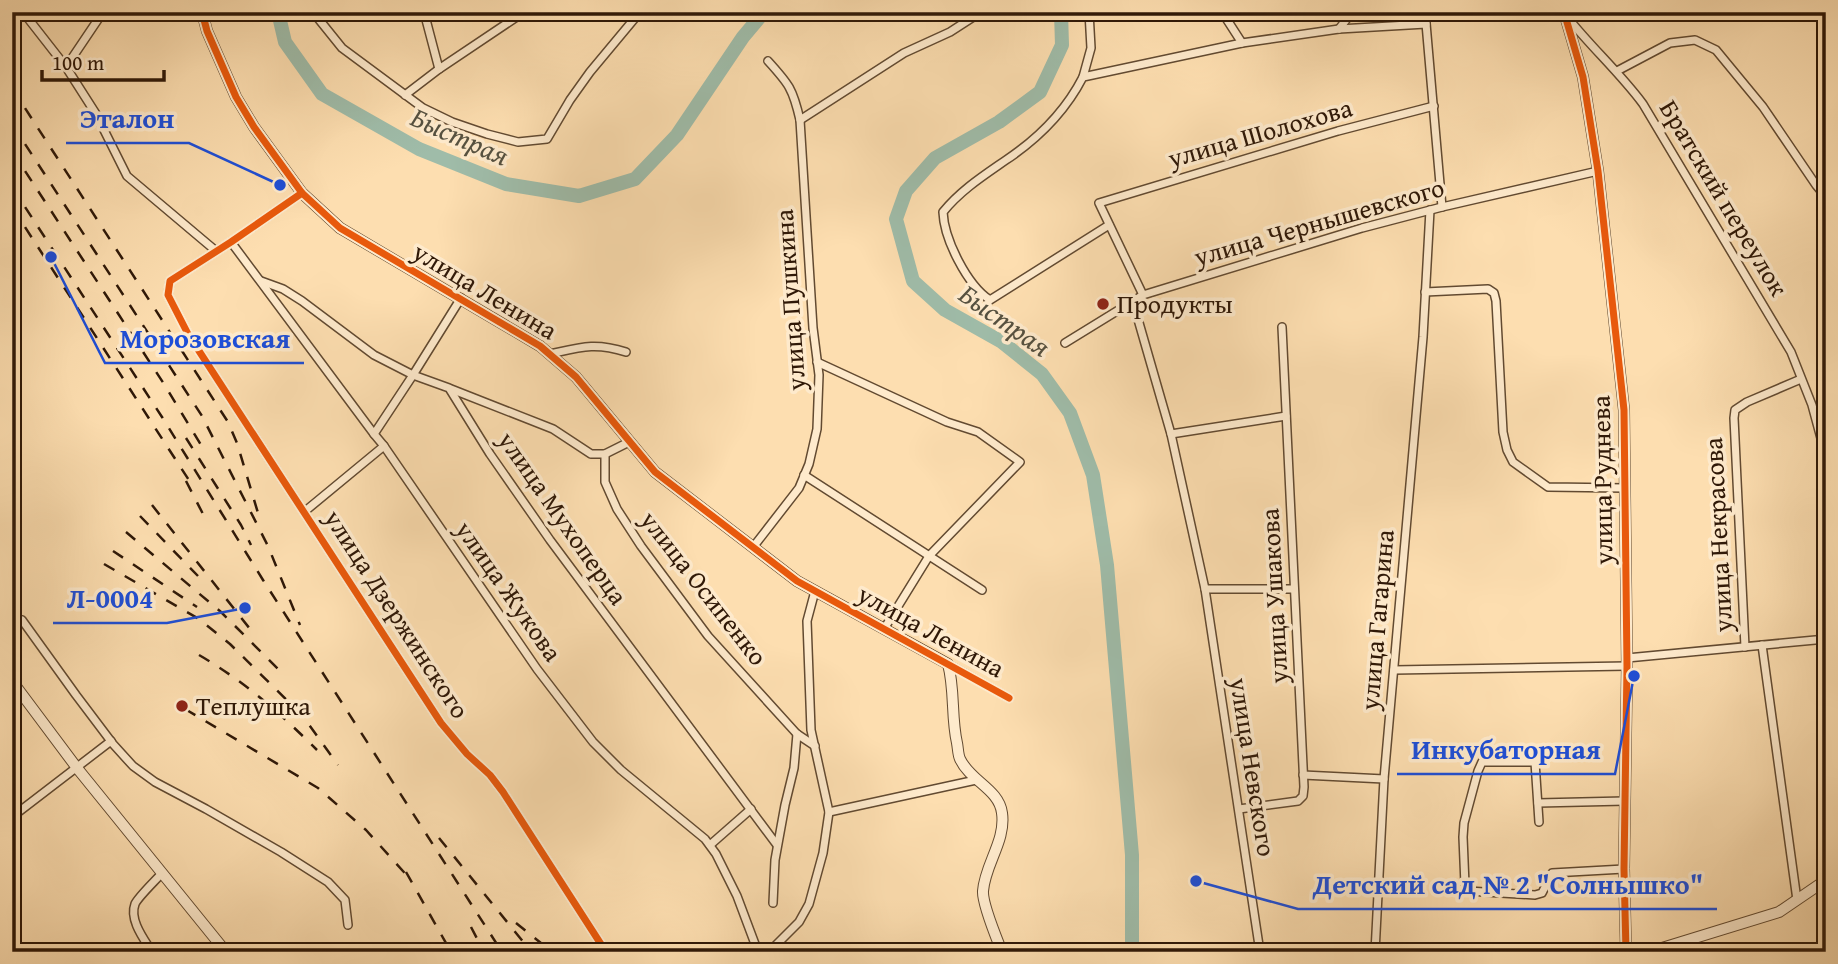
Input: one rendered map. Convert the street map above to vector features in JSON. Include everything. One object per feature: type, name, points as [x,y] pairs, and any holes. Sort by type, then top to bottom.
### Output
[{"type":"street","points":[[23,12],[66,67],[96,114],[127,176],[216,251],[302,193]]},
{"type":"street","points":[[66,67],[103,12]]},
{"type":"street","name":"улица Ленина","points":[[202,12],[207,31],[236,97],[254,127],[302,193],[340,228],[512,328],[550,354],[576,377],[655,472],[797,581],[1009,698]]},
{"type":"street","points":[[313,12],[342,48],[423,108],[452,122],[518,142],[547,139],[590,72],[640,12]]},
{"type":"street","points":[[424,12],[439,69]]},
{"type":"street","points":[[405,95],[524,12]]},
{"type":"street","points":[[800,120],[904,53],[950,32],[981,12]]},
{"type":"street","points":[[1089,12],[1091,48],[1083,77],[1073,96],[1056,119],[1008,159],[953,199],[943,212],[943,224],[948,241],[970,280],[980,294],[990,300],[1109,225],[1143,295]]},
{"type":"street","points":[[1222,12],[1242,43]]},
{"type":"street","points":[[1339,29],[1349,12]]},
{"type":"street","points":[[1426,12],[1442,207]]},
{"type":"street","name":"Братский переулок","points":[[1565,13],[1643,104],[1791,352],[1812,405],[1826,464]]},
{"type":"street","name":"улица Руднева","points":[[1565,13],[1583,77],[1598,171],[1624,410],[1626,952]]},
{"type":"street","points":[[1083,77],[1242,43],[1339,29],[1426,24]]},
{"type":"street","points":[[1616,71],[1670,43],[1695,40],[1716,50],[1763,107],[1815,185],[1826,197]]},
{"type":"street","name":"улица Пушкина","points":[[754,547],[799,488],[809,464],[817,429],[819,375],[813,328],[800,120],[795,98],[787,82],[768,61]]},
{"type":"street","name":"улица Шолохова","points":[[1109,225],[1099,203],[1338,131],[1434,106]]},
{"type":"street","name":"улица Чернышевского","points":[[1065,343],[1143,295],[1362,228],[1598,171]]},
{"type":"street","name":"улица Гагарина","points":[[1375,952],[1384,779],[1426,292],[1430,210]]},
{"type":"street","name":"улица Жукова","points":[[231,242],[384,446],[522,648],[593,742],[621,770],[684,820],[710,845],[737,896],[758,952]]},
{"type":"street","name":"улица Дзержинского","points":[[216,251],[170,281],[168,295],[188,334],[441,723],[503,792],[606,952]]},
{"type":"street","points":[[260,281],[283,289],[374,355],[413,375],[553,429],[591,454],[605,454],[629,442]]},
{"type":"street","points":[[1426,292],[1488,289],[1494,293],[1503,432],[1513,462],[1548,487],[1625,488]]},
{"type":"street","points":[[374,434],[461,298]]},
{"type":"street","name":"улица Невского","points":[[1133,302],[1171,434],[1205,589],[1260,952]]},
{"type":"street","name":"улица Ушакова","points":[[1238,809],[1298,801],[1303,796],[1282,327]]},
{"type":"street","name":"улица Ленина","points":[[550,354],[586,346],[606,346],[626,352]]},
{"type":"street","points":[[817,362],[947,422],[978,432],[1020,462],[929,556],[884,629]]},
{"type":"street","name":"улица Некрасова","points":[[1745,647],[1735,410],[1747,402],[1801,379]]},
{"type":"street","name":"улица Мухоперца","points":[[449,388],[550,540],[777,845]]},
{"type":"street","points":[[1171,434],[1286,416]]},
{"type":"street","points":[[304,512],[384,446]]},
{"type":"street","name":"улица Осипенко","points":[[605,454],[605,482],[617,509],[641,546],[708,636],[797,734],[815,747]]},
{"type":"street","points":[[804,475],[982,590]]},
{"type":"street","points":[[1205,589],[1294,589]]},
{"type":"street","points":[[769,952],[799,922],[808,904],[823,853],[829,811],[811,730],[807,621],[816,592]]},
{"type":"street","points":[[22,620],[76,695],[133,766],[155,782],[281,852],[328,882],[345,900],[348,925]]},
{"type":"street","points":[[1394,670],[1627,662],[1826,639]]},
{"type":"street","name":"улица Некрасова","points":[[1762,645],[1797,900]]},
{"type":"street","points":[[948,664],[953,685],[953,725],[960,759],[976,780],[993,793],[1002,812],[1000,841],[983,892],[993,931],[1003,952]]},
{"type":"street","points":[[12,681],[76,767],[226,952]]},
{"type":"street","points":[[773,903],[777,845],[794,768],[797,734]]},
{"type":"street","points":[[12,817],[111,741]]},
{"type":"street","points":[[1539,822],[1535,762],[1482,762],[1464,823],[1465,885],[1468,891],[1535,895],[1542,893],[1552,873],[1624,869]]},
{"type":"street","points":[[1303,775],[1384,779]]},
{"type":"street","points":[[829,811],[976,780]]},
{"type":"street","points":[[1538,803],[1625,801]]},
{"type":"street","points":[[710,845],[751,809]]},
{"type":"street","points":[[152,952],[134,917],[135,903],[162,873]]},
{"type":"street","points":[[1648,952],[1779,912],[1826,880]]},
{"type":"waterway","name":"Быстрая","points":[[278,12],[285,42],[322,94],[419,149],[506,184],[579,196],[635,179],[677,135],[743,37],[764,12]]},
{"type":"waterway","name":"Быстрая","points":[[1061,12],[1062,45],[1040,92],[999,122],[935,158],[906,191],[896,219],[913,281],[945,310],[1002,342],[1042,374],[1070,413],[1093,475],[1107,565],[1132,855],[1132,952]]},
{"type":"railway","points":[[12,88],[228,422],[258,513]]},
{"type":"railway","points":[[12,124],[202,416],[268,546],[300,625]]},
{"type":"railway","points":[[12,151],[201,445]]},
{"type":"railway","points":[[12,187],[162,417],[263,580],[502,952]]},
{"type":"railway","points":[[12,207],[194,488]]},
{"type":"railway","points":[[186,438],[251,545]]},
{"type":"railway","points":[[186,481],[203,514]]},
{"type":"railway","points":[[152,505],[254,634]]},
{"type":"railway","points":[[140,516],[198,576]]},
{"type":"railway","points":[[126,532],[221,612],[281,672]]},
{"type":"railway","points":[[113,551],[197,607]]},
{"type":"railway","points":[[104,564],[199,619],[230,644],[302,715],[338,765]]},
{"type":"railway","points":[[199,655],[261,699],[317,750]]},
{"type":"railway","points":[[185,709],[318,788],[366,830],[411,880]]},
{"type":"railway","points":[[439,838],[529,949]]},
{"type":"railway","points":[[406,872],[451,952]]},
{"type":"railway","points":[[516,923],[552,952]]},
{"type":"railway","points":[[471,927],[484,952]]},
{"type":"cycle path","points":[[202,12],[207,31],[236,97],[254,127],[302,193],[340,228],[540,346],[576,377],[655,472],[797,581],[1009,698]]},
{"type":"cycle path","points":[[1564,12],[1583,77],[1598,171],[1624,410],[1626,952]]},
{"type":"cycle path","points":[[302,193],[170,281],[168,295],[188,334],[441,723],[503,792],[606,952]]},
{"type":"place","name":"Эталон","points":[[280,185]]},
{"type":"place","name":"Морозовская","points":[[51,257]]},
{"type":"place","name":"Продукты","points":[[1103,304]]},
{"type":"place","name":"Л-0004","points":[[245,608]]},
{"type":"place","name":"Инкубаторная","points":[[1634,676]]},
{"type":"place","name":"Теплушка","points":[[182,706]]},
{"type":"place","name":"Детский сад № 2 \"Солнышко\"","points":[[1196,881]]}]
